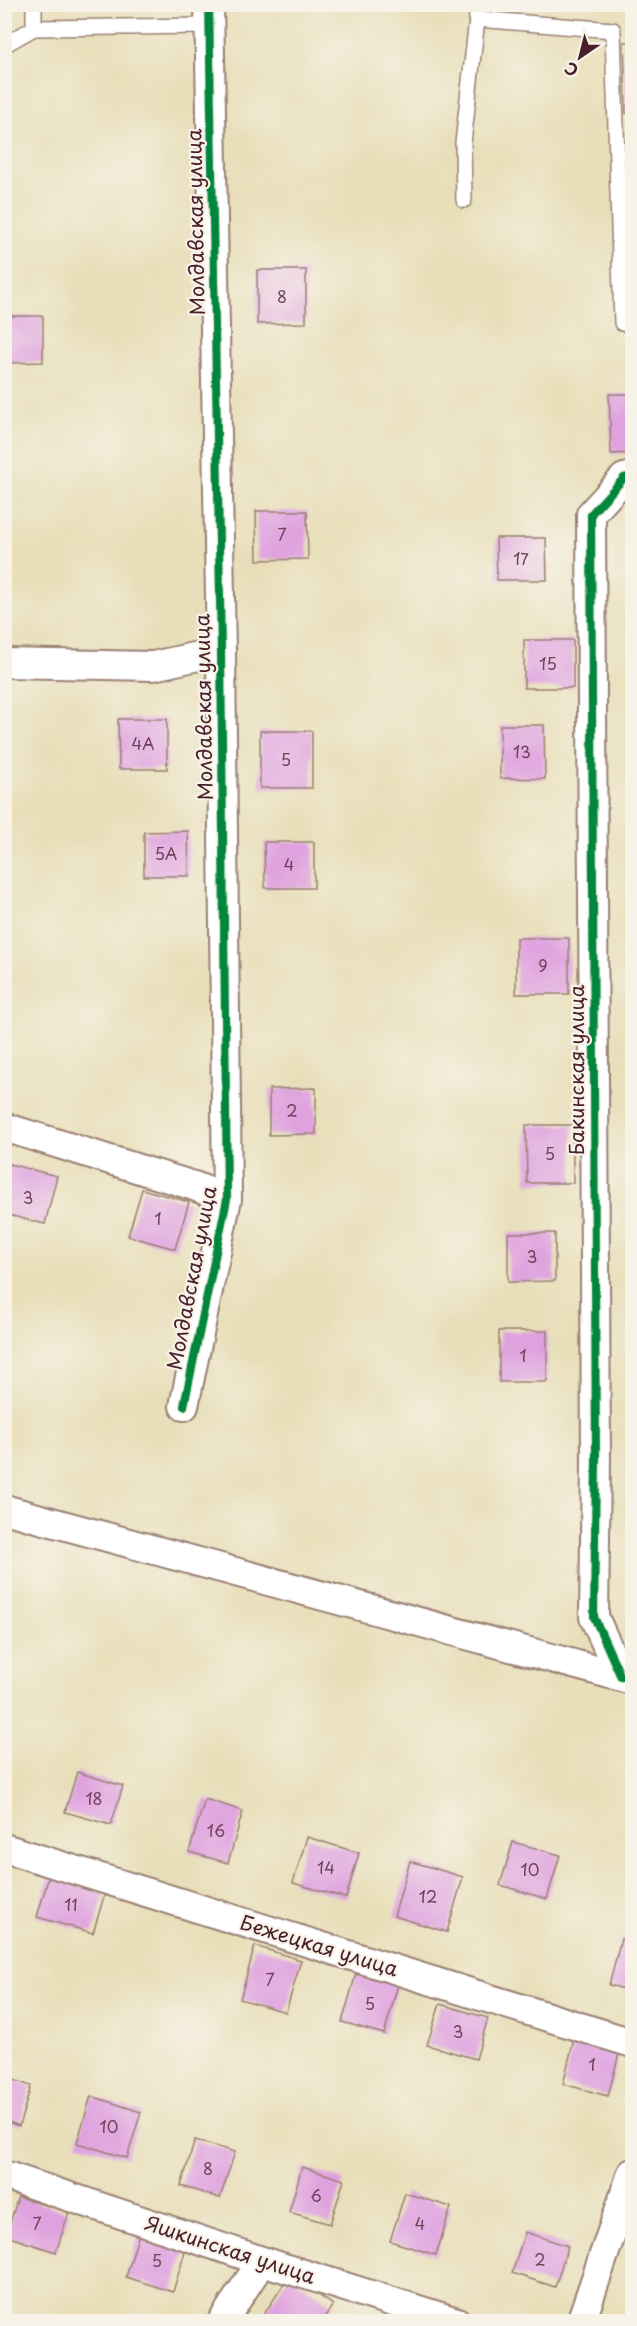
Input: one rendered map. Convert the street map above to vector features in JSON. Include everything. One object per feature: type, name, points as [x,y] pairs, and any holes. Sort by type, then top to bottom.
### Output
[{"type":"street","name":"Молдавская улица","points":[[184,1406],[227,1200],[209,15]]},
{"type":"street","name":"Бакинская улица","points":[[627,1678],[594,1617],[596,1461],[591,514],[624,478],[633,476]]},
{"type":"street","points":[[4,663],[153,666],[220,651]]},
{"type":"street","points":[[4,1127],[194,1186],[227,1200]]},
{"type":"street","points":[[4,1509],[627,1678]]},
{"type":"street","name":"Бежецкая улица","points":[[4,1848],[633,2043]]},
{"type":"street","points":[[581,2322],[633,2173]]},
{"type":"street","name":"Яшкинская улица","points":[[4,2175],[262,2261],[457,2322]]},
{"type":"street","points":[[222,2322],[262,2261]]},
{"type":"lane","points":[[34,4],[34,28]]},
{"type":"lane","points":[[464,200],[463,143],[476,12],[614,30],[625,152],[622,323],[633,324]]},
{"type":"lane","points":[[4,45],[34,28],[209,15]]},
{"type":"building","points":[[624,42],[632,42],[632,112],[626,113]]},
{"type":"building","points":[[257,270],[306,270],[306,323],[257,324]]},
{"type":"building","points":[[4,316],[43,316],[43,362],[4,363]]},
{"type":"building","points":[[609,394],[632,394],[632,453],[611,454]]},
{"type":"building","points":[[256,511],[307,511],[308,559],[257,560]]},
{"type":"building","points":[[496,538],[546,538],[547,580],[497,580]]},
{"type":"building","points":[[524,640],[573,640],[573,688],[524,688]]},
{"type":"building","points":[[118,719],[167,719],[167,769],[119,769]]},
{"type":"building","points":[[500,725],[544,725],[545,779],[500,778]]},
{"type":"building","points":[[260,731],[312,731],[312,788],[260,788]]},
{"type":"building","points":[[188,831],[189,876],[144,876],[144,832]]},
{"type":"building","points":[[264,842],[314,842],[314,888],[265,888]]},
{"type":"building","points":[[516,938],[569,938],[569,994],[516,994]]},
{"type":"building","points":[[316,1088],[316,1134],[269,1135],[269,1089]]},
{"type":"building","points":[[526,1125],[573,1125],[573,1183],[527,1183]]},
{"type":"building","points":[[9,1164],[57,1176],[45,1224],[4,1214],[4,1183]]},
{"type":"building","points":[[142,1189],[189,1202],[175,1249],[128,1236]]},
{"type":"building","points":[[508,1233],[555,1233],[555,1281],[508,1282]]},
{"type":"building","points":[[499,1331],[547,1331],[547,1382],[499,1382]]},
{"type":"building","points":[[77,1772],[123,1786],[111,1825],[65,1812]]},
{"type":"building","points":[[205,1799],[243,1811],[228,1863],[189,1852]]},
{"type":"building","points":[[307,1837],[359,1853],[346,1898],[293,1883]]},
{"type":"building","points":[[513,1842],[560,1855],[547,1899],[500,1885]]},
{"type":"building","points":[[410,1861],[463,1877],[447,1932],[394,1916]]},
{"type":"building","points":[[49,1876],[105,1893],[93,1933],[37,1917]]},
{"type":"building","points":[[621,1939],[632,1942],[632,1991],[609,1985]]},
{"type":"building","points":[[255,1946],[301,1960],[286,2012],[240,1999]]},
{"type":"building","points":[[356,1974],[398,1985],[384,2034],[342,2022]]},
{"type":"building","points":[[440,2004],[488,2018],[476,2059],[427,2045]]},
{"type":"building","points":[[575,2035],[621,2046],[608,2096],[563,2084]]},
{"type":"building","points":[[5,2077],[31,2086],[19,2126],[5,2121]]},
{"type":"building","points":[[91,2096],[141,2112],[127,2158],[77,2143]]},
{"type":"building","points":[[195,2140],[235,2152],[220,2198],[181,2186]]},
{"type":"building","points":[[302,2167],[344,2180],[330,2224],[289,2212]]},
{"type":"building","points":[[405,2193],[451,2207],[436,2255],[390,2241]]},
{"type":"building","points":[[18,2197],[69,2212],[56,2252],[6,2236]]},
{"type":"building","points":[[140,2230],[187,2245],[173,2292],[126,2277]]},
{"type":"building","points":[[525,2232],[568,2246],[555,2287],[512,2273]]},
{"type":"building","points":[[290,2275],[333,2305],[321,2322],[269,2322],[262,2317]]},
{"type":"cycle path","points":[[184,1406],[227,1199],[221,651],[209,4]]},
{"type":"cycle path","points":[[621,1677],[594,1617],[596,1461],[591,514],[624,478],[632,476]]}]
